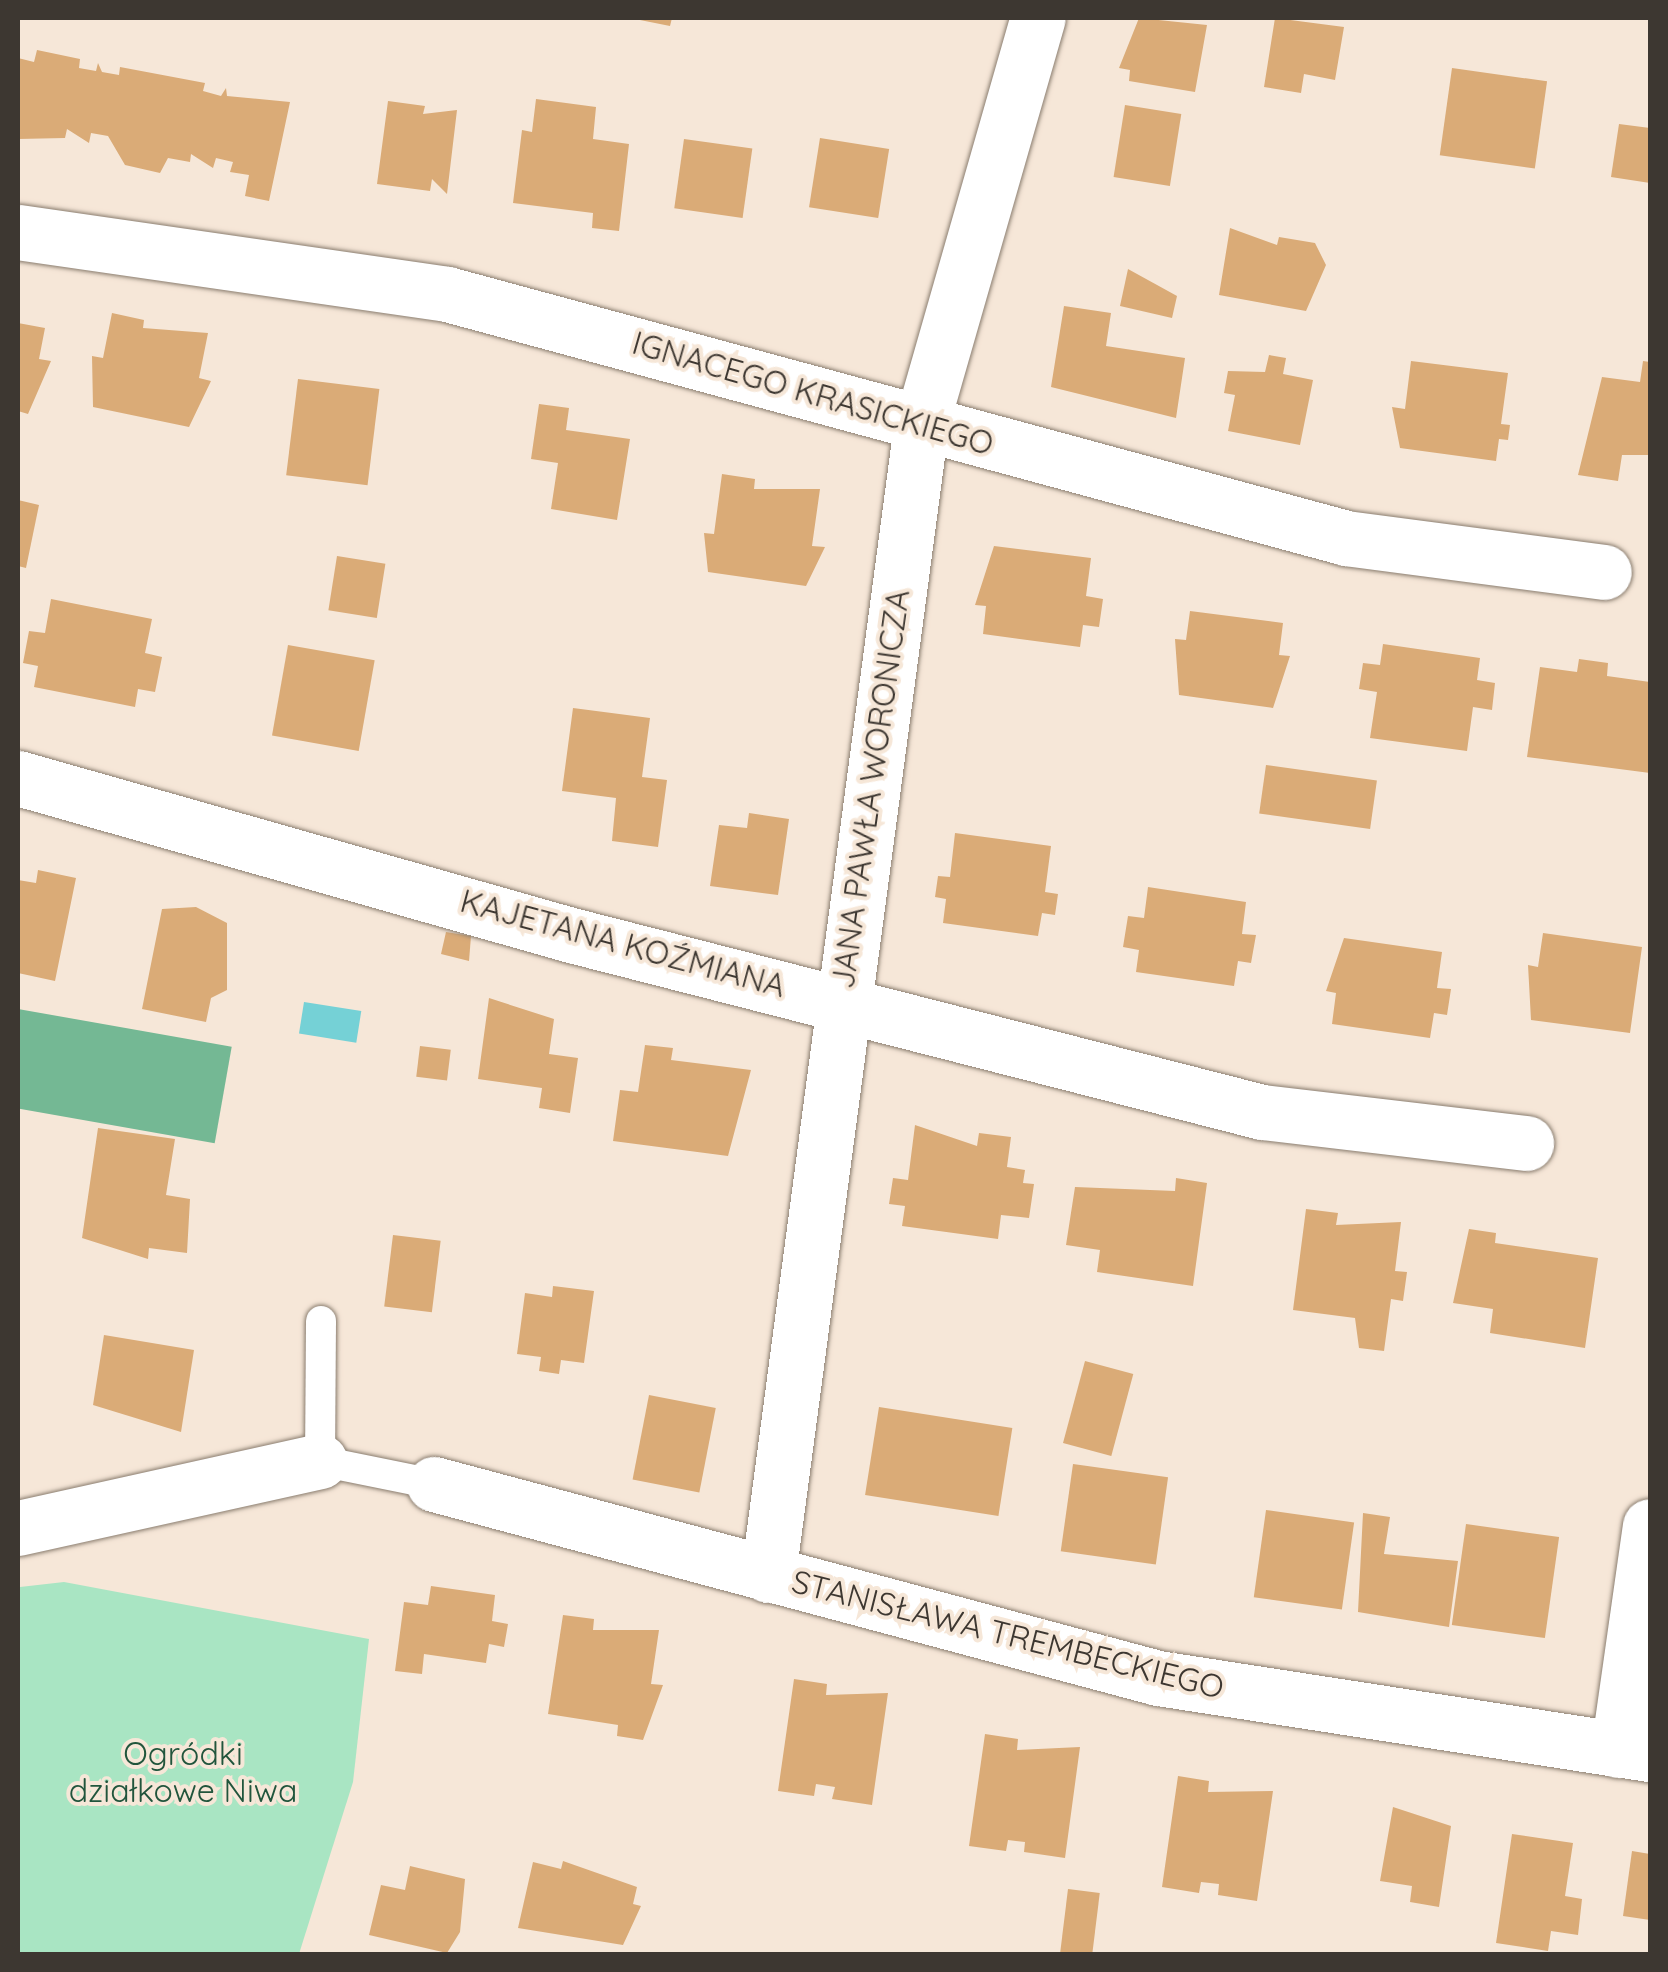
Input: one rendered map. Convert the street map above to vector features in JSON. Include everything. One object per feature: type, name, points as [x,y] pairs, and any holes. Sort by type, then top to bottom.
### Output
[{"type":"street","name":"JANA PAWŁA WORONICZA","points":[[768,1574],[840,1000],[920,425],[1038,18]]},
{"type":"street","name":"IGNACEGO KRASICKIEGO","points":[[18,232],[447,294],[1346,538],[1604,572]]},
{"type":"street","name":"KAJETANA KOŹMIANA","points":[[18,778],[1262,1112],[1526,1143]]},
{"type":"street","points":[[18,1528],[320,1461]]},
{"type":"street","name":"STANISŁAWA TREMBECKIEGO","points":[[434,1484],[1158,1678],[1634,1752]]},
{"type":"street","points":[[1634,1752],[1650,1526]]},
{"type":"lane","points":[[321,1321],[320,1461],[434,1484]]},
{"type":"green space","points":[[18,1009],[232,1047],[215,1143],[18,1109]]},
{"type":"green space","name":"Ogródki działkowe Niwa","points":[[64,1582],[369,1639],[353,1782],[299,1954],[18,1954],[18,1599],[20,1587]]},
{"type":"water","points":[[304,1002],[361,1011],[356,1043],[299,1034]]},
{"type":"building","points":[[630,18],[672,18],[670,26]]},
{"type":"building","points":[[1139,18],[1207,25],[1195,92],[1129,81],[1130,70],[1119,68]]},
{"type":"building","points":[[1275,18],[1344,27],[1335,80],[1304,74],[1301,93],[1264,87]]},
{"type":"building","points":[[37,50],[80,59],[79,68],[96,71],[98,63],[102,72],[119,75],[120,67],[205,83],[203,91],[221,96],[226,88],[227,96],[290,102],[269,201],[245,196],[249,175],[230,172],[233,162],[216,158],[213,168],[191,154],[190,162],[168,158],[160,173],[125,165],[108,136],[91,133],[89,143],[67,129],[65,138],[18,139],[18,58],[34,62]]},
{"type":"building","points":[[1452,68],[1547,81],[1535,169],[1440,155]]},
{"type":"building","points":[[536,99],[596,107],[593,139],[629,144],[619,231],[592,228],[593,213],[513,203],[522,130],[532,132]]},
{"type":"building","points":[[388,101],[425,106],[423,114],[457,110],[447,194],[432,179],[430,191],[377,184]]},
{"type":"building","points":[[1125,105],[1181,114],[1170,186],[1114,177]]},
{"type":"building","points":[[1619,124],[1650,128],[1650,183],[1611,177]]},
{"type":"building","points":[[820,138],[889,149],[878,218],[809,207]]},
{"type":"building","points":[[684,139],[752,149],[743,218],[674,208]]},
{"type":"building","points":[[1230,228],[1277,245],[1279,237],[1315,243],[1326,265],[1306,311],[1219,295]]},
{"type":"building","points":[[1128,269],[1177,296],[1172,318],[1120,306]]},
{"type":"building","points":[[1064,306],[1111,313],[1106,346],[1185,358],[1176,418],[1051,387]]},
{"type":"building","points":[[112,313],[144,320],[143,328],[208,333],[199,378],[211,381],[189,427],[93,407],[92,356],[103,358]]},
{"type":"building","points":[[18,323],[45,328],[39,359],[51,361],[28,414],[18,411]]},
{"type":"building","points":[[1269,355],[1286,358],[1283,374],[1313,380],[1300,445],[1228,431],[1235,395],[1224,393],[1228,371],[1265,372]]},
{"type":"building","points":[[1411,361],[1508,373],[1501,424],[1510,425],[1508,440],[1499,439],[1496,461],[1400,448],[1392,407],[1405,409]]},
{"type":"building","points":[[1643,361],[1650,362],[1650,455],[1622,455],[1618,481],[1578,475],[1602,377],[1640,382]]},
{"type":"building","points":[[298,379],[379,389],[368,485],[286,475]]},
{"type":"building","points":[[539,404],[569,408],[566,430],[630,439],[617,520],[551,509],[558,463],[531,459]]},
{"type":"building","points":[[722,474],[755,479],[754,489],[820,489],[812,546],[825,547],[806,586],[708,572],[704,533],[714,534]]},
{"type":"building","points":[[18,500],[39,505],[26,568],[18,566]]},
{"type":"building","points":[[994,546],[1091,558],[1086,596],[1103,599],[1099,627],[1083,625],[1080,647],[983,634],[986,606],[975,605]]},
{"type":"building","points":[[337,556],[385,564],[377,618],[328,610]]},
{"type":"building","points":[[51,599],[152,619],[145,653],[162,657],[155,692],[138,689],[135,707],[34,687],[38,666],[23,663],[29,631],[45,633]]},
{"type":"building","points":[[1190,611],[1283,623],[1279,655],[1290,656],[1273,708],[1179,695],[1175,639],[1186,640]]},
{"type":"building","points":[[1383,644],[1480,658],[1477,680],[1495,683],[1492,710],[1473,707],[1467,751],[1370,738],[1377,692],[1359,689],[1363,663],[1380,665]]},
{"type":"building","points":[[288,645],[375,660],[359,751],[272,736]]},
{"type":"building","points":[[1579,659],[1608,663],[1607,676],[1650,682],[1650,773],[1527,757],[1540,667],[1577,672]]},
{"type":"building","points":[[573,708],[650,718],[642,777],[667,780],[658,847],[612,841],[616,798],[562,791]]},
{"type":"building","points":[[1266,765],[1377,781],[1370,829],[1259,814]]},
{"type":"building","points":[[749,813],[789,819],[778,895],[710,886],[719,825],[747,828]]},
{"type":"building","points":[[955,833],[1051,846],[1045,892],[1058,894],[1055,915],[1042,913],[1038,936],[943,923],[946,899],[935,897],[938,876],[950,877]]},
{"type":"building","points":[[38,870],[76,878],[55,981],[18,973],[18,880],[36,883]]},
{"type":"building","points":[[1148,887],[1246,902],[1242,934],[1256,935],[1251,963],[1238,961],[1234,986],[1136,972],[1139,950],[1123,947],[1128,916],[1144,918]]},
{"type":"building","points":[[196,907],[227,923],[227,990],[211,998],[206,1022],[142,1009],[162,909]]},
{"type":"building","points":[[446,932],[471,936],[469,961],[441,954]]},
{"type":"building","points":[[1543,933],[1642,947],[1630,1033],[1531,1020],[1528,965],[1538,967]]},
{"type":"building","points":[[1344,938],[1442,952],[1437,988],[1451,989],[1447,1015],[1434,1013],[1430,1038],[1332,1024],[1336,993],[1326,991]]},
{"type":"building","points":[[489,998],[554,1019],[549,1054],[578,1058],[570,1113],[539,1108],[542,1088],[478,1079]]},
{"type":"building","points":[[645,1045],[673,1048],[671,1060],[751,1070],[728,1156],[613,1141],[620,1090],[638,1092]]},
{"type":"building","points":[[420,1046],[451,1050],[447,1081],[416,1077]]},
{"type":"building","points":[[915,1125],[977,1146],[979,1133],[1011,1137],[1007,1167],[1025,1170],[1023,1183],[1034,1184],[1029,1218],[1001,1215],[998,1239],[902,1226],[905,1206],[889,1204],[893,1178],[908,1180]]},
{"type":"building","points":[[98,1128],[175,1139],[166,1195],[190,1199],[187,1253],[149,1248],[148,1259],[82,1238]]},
{"type":"building","points":[[1176,1178],[1207,1183],[1193,1286],[1097,1272],[1100,1250],[1066,1245],[1075,1187],[1175,1191]]},
{"type":"building","points":[[1306,1209],[1338,1213],[1336,1225],[1401,1222],[1395,1271],[1407,1272],[1403,1301],[1391,1299],[1384,1351],[1359,1348],[1355,1318],[1293,1310]]},
{"type":"building","points":[[1469,1229],[1496,1233],[1495,1243],[1598,1258],[1585,1348],[1490,1333],[1493,1309],[1453,1303]]},
{"type":"building","points":[[393,1235],[441,1241],[432,1312],[384,1306]]},
{"type":"building","points":[[553,1286],[594,1291],[584,1363],[561,1360],[559,1374],[539,1371],[541,1357],[517,1354],[525,1293],[552,1297]]},
{"type":"building","points":[[104,1335],[194,1350],[181,1432],[93,1405]]},
{"type":"building","points":[[1085,1361],[1133,1374],[1111,1456],[1063,1443]]},
{"type":"building","points":[[649,1395],[716,1408],[699,1492],[633,1479]]},
{"type":"building","points":[[879,1407],[1012,1428],[998,1516],[865,1495]]},
{"type":"building","points":[[1073,1464],[1168,1477],[1156,1565],[1061,1551]]},
{"type":"building","points":[[1266,1510],[1354,1522],[1342,1610],[1254,1597]]},
{"type":"building","points":[[1363,1513],[1390,1517],[1384,1554],[1458,1561],[1449,1627],[1358,1612]]},
{"type":"building","points":[[1466,1524],[1559,1537],[1545,1638],[1452,1625]]},
{"type":"building","points":[[431,1586],[495,1595],[492,1621],[508,1624],[504,1647],[489,1644],[486,1663],[424,1654],[422,1674],[395,1671],[404,1602],[428,1605]]},
{"type":"building","points":[[563,1615],[594,1619],[593,1630],[659,1630],[651,1684],[663,1685],[643,1740],[617,1736],[618,1725],[548,1714]]},
{"type":"building","points":[[794,1679],[827,1684],[826,1695],[888,1693],[872,1805],[832,1799],[835,1787],[816,1784],[814,1796],[778,1791]]},
{"type":"building","points":[[985,1734],[1018,1739],[1017,1750],[1080,1747],[1065,1858],[1024,1852],[1025,1842],[1008,1840],[1006,1851],[969,1846]]},
{"type":"building","points":[[1178,1776],[1209,1781],[1208,1792],[1273,1791],[1257,1901],[1218,1895],[1219,1884],[1201,1882],[1199,1893],[1162,1887]]},
{"type":"building","points":[[1393,1807],[1451,1826],[1439,1907],[1410,1902],[1412,1886],[1380,1881]]},
{"type":"building","points":[[1512,1834],[1573,1843],[1565,1896],[1582,1899],[1578,1935],[1551,1931],[1548,1951],[1496,1943]]},
{"type":"building","points":[[1632,1851],[1650,1854],[1650,1920],[1623,1916]]},
{"type":"building","points":[[563,1861],[637,1887],[633,1904],[641,1906],[623,1945],[518,1928],[533,1862],[561,1869]]},
{"type":"building","points":[[410,1866],[465,1879],[460,1932],[447,1953],[369,1935],[381,1885],[405,1890]]},
{"type":"building","points":[[1068,1889],[1100,1893],[1092,1954],[1060,1953]]}]
